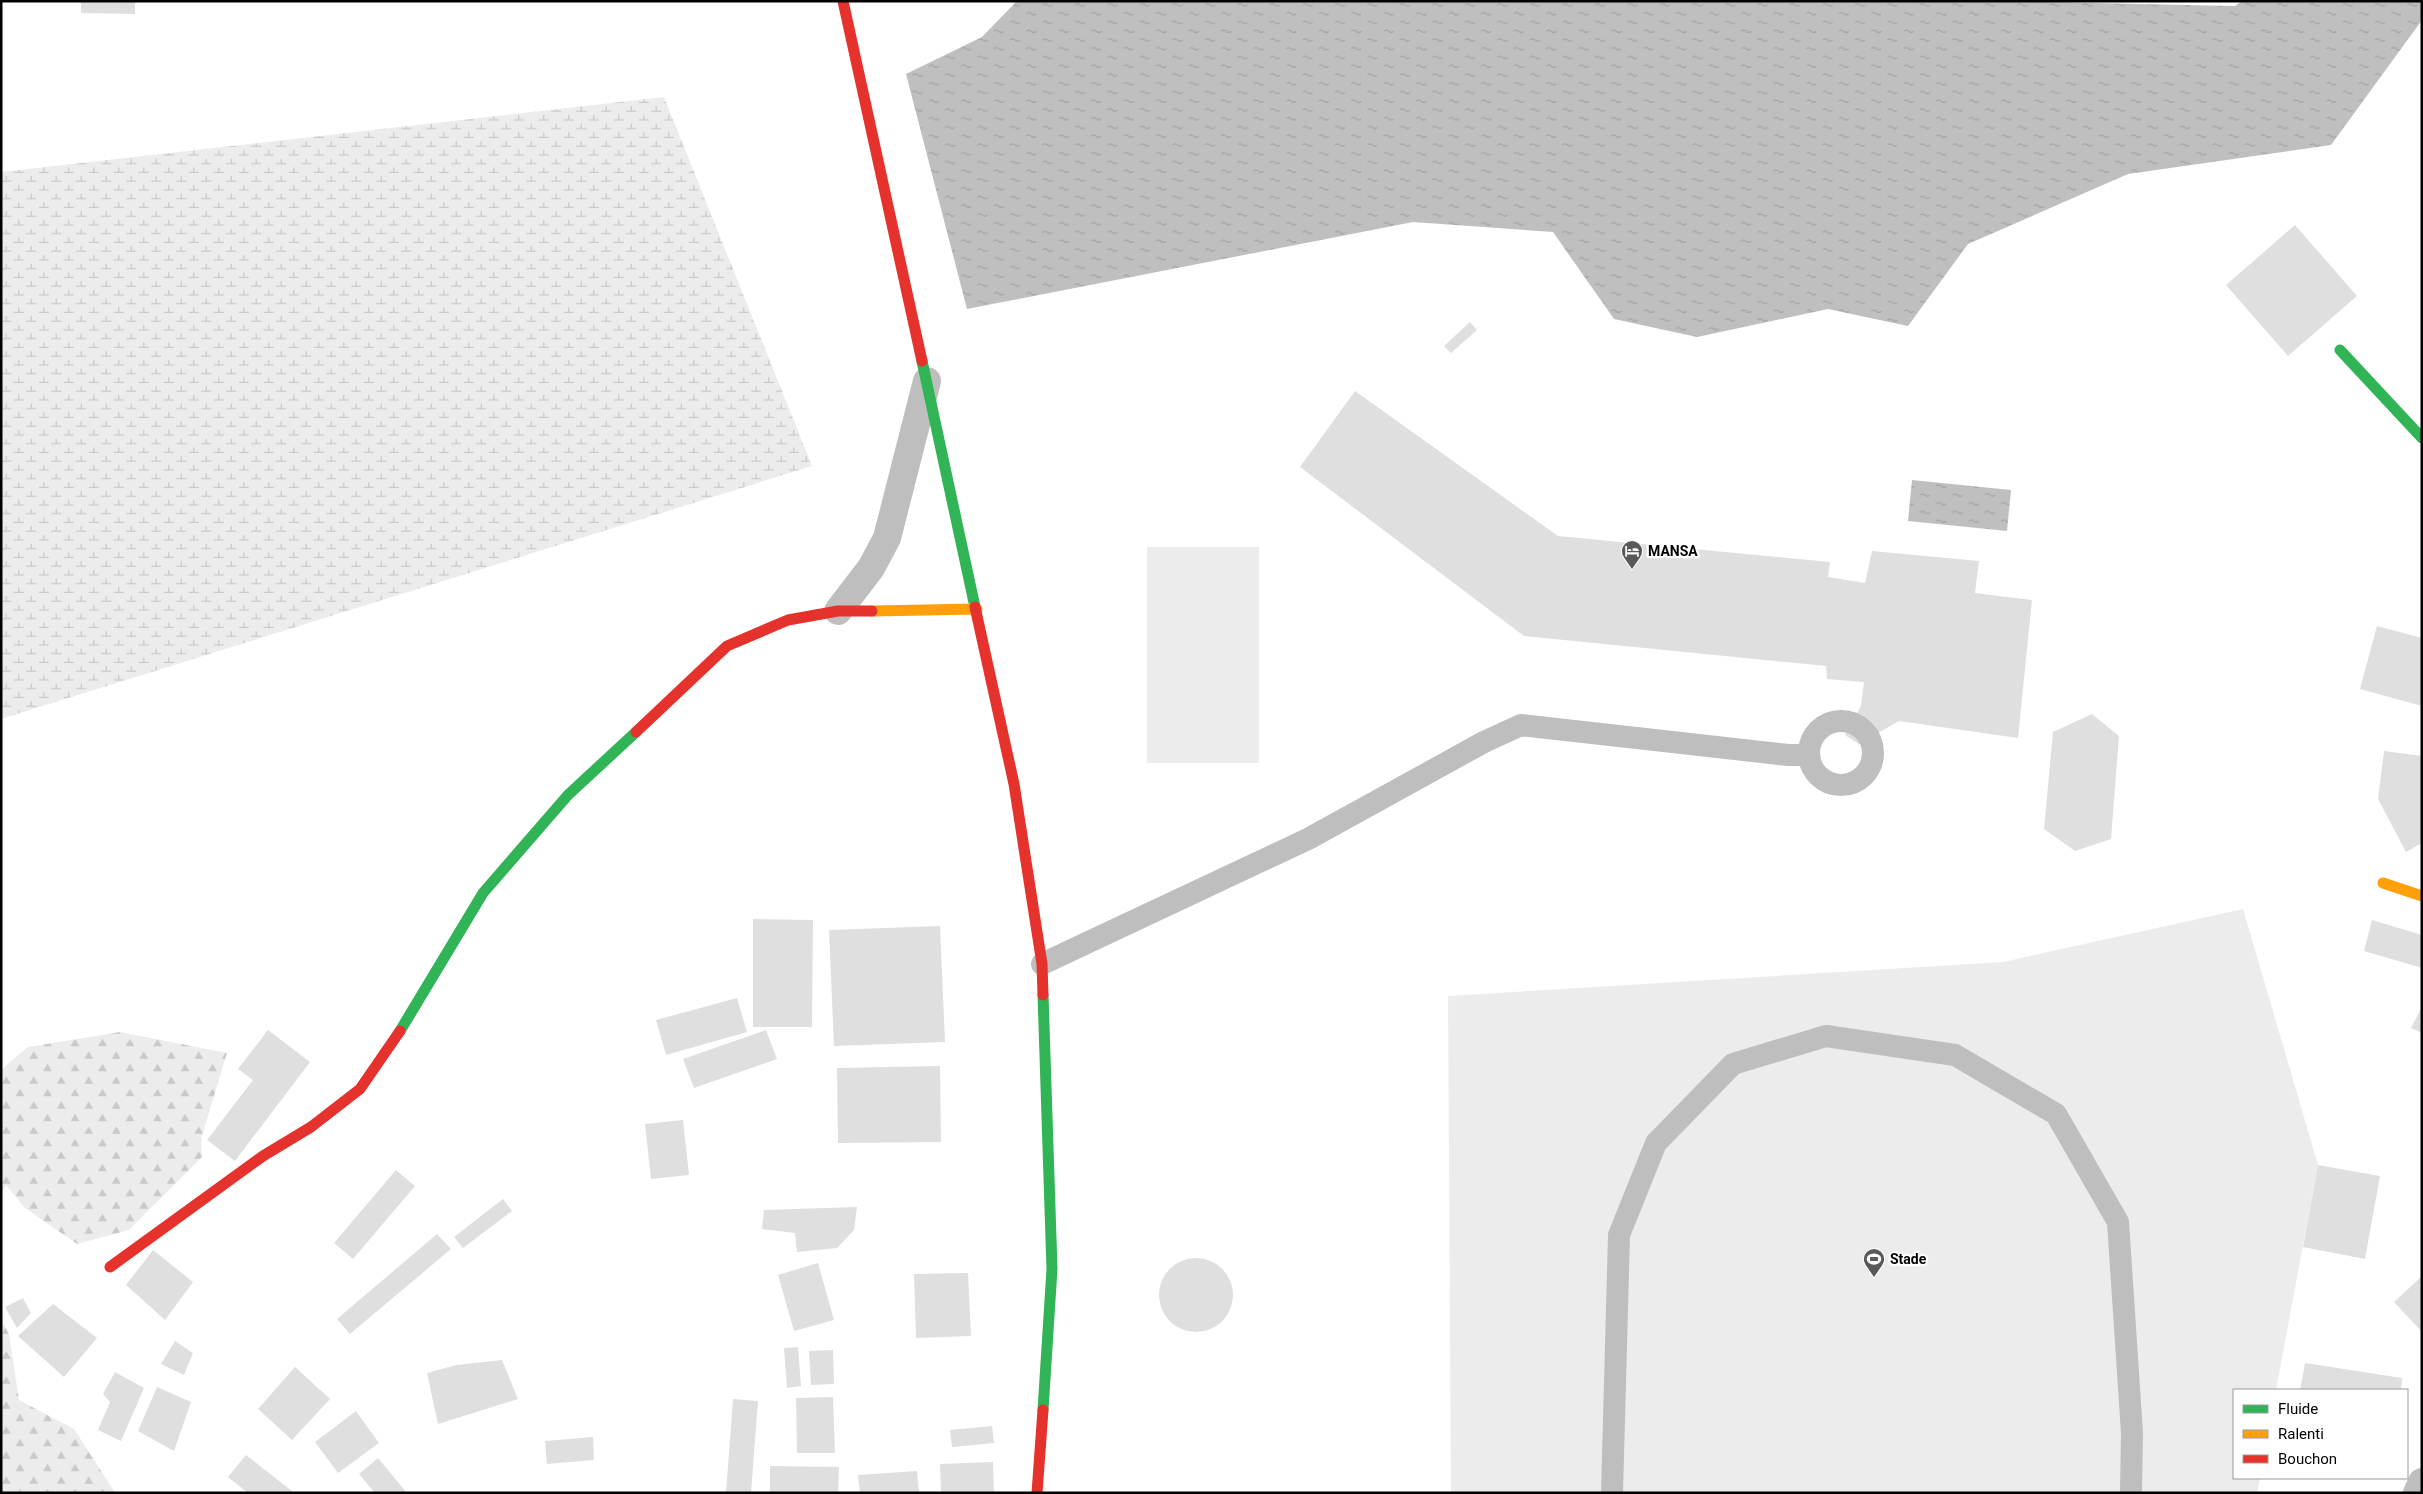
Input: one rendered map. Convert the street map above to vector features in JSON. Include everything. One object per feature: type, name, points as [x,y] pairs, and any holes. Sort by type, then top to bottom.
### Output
[{"type":"main road","points":[[844,1],[1014,784],[1042,964],[1052,1269],[1037,1493]]},
{"type":"main road","points":[[2340,350],[2422,438]]},
{"type":"main road","points":[[110,1267],[263,1156],[311,1127],[360,1089],[392,1043],[483,893],[568,795],[727,646],[788,620],[838,611],[977,610]]},
{"type":"main road","points":[[2383,884],[2422,896]]},
{"type":"street","points":[[838,611],[871,568],[887,538],[927,381]]},
{"type":"street","points":[[2416,1493],[2422,1482]]},
{"type":"lane","points":[[1042,964],[1308,839],[1520,724],[1788,755],[1808,755]]},
{"type":"lane","points":[[1612,1493],[1619,1235],[1656,1143],[1734,1064],[1826,1036],[1955,1056],[2056,1114],[2118,1222],[2132,1433],[2131,1493]]},
{"type":"green space","points":[[664,97],[812,466],[1,719],[1,172]]},
{"type":"green space","points":[[1147,547],[1259,547],[1259,763],[1147,763]]},
{"type":"green space","name":"Stade","points":[[2243,909],[2318,1165],[2276,1389],[2233,1389],[2233,1479],[2260,1479],[2257,1493],[1451,1493],[1448,996],[2003,962]]},
{"type":"green space","points":[[120,1032],[227,1053],[201,1139],[202,1157],[129,1230],[77,1244],[25,1208],[6,1185],[1,1194],[1,1070],[28,1047]]},
{"type":"green space","points":[[1,1320],[9,1334],[19,1400],[74,1429],[114,1491],[118,1493],[1,1493]]},
{"type":"water","points":[[1017,1],[1993,1],[2235,6],[2242,1],[2422,1],[2422,20],[2331,145],[2128,174],[1968,244],[1908,326],[1828,309],[1697,337],[1614,319],[1553,232],[1413,222],[967,309],[906,74],[982,37]]},
{"type":"water","points":[[1912,480],[2011,490],[2007,531],[1908,521]]},
{"type":"building","points":[[81,1],[135,1],[135,14],[81,13]]},
{"type":"building","points":[[2295,225],[2357,296],[2288,356],[2226,285]]},
{"type":"building","points":[[1470,322],[1477,330],[1451,353],[1444,346]]},
{"type":"building","name":"MANSA","points":[[1355,391],[1558,536],[1830,562],[1828,577],[1865,583],[1872,551],[1979,561],[1975,593],[2032,600],[2018,738],[1899,721],[1859,744],[1845,735],[1861,706],[1864,682],[1827,679],[1826,666],[1524,636],[1300,467]]},
{"type":"building","points":[[2377,626],[2422,638],[2422,706],[2360,689]]},
{"type":"building","points":[[2092,714],[2119,736],[2111,839],[2075,851],[2044,829],[2053,732]]},
{"type":"building","points":[[2384,751],[2422,756],[2422,843],[2406,852],[2378,799]]},
{"type":"building","points":[[753,919],[813,920],[812,1027],[753,1027]]},
{"type":"building","points":[[2372,920],[2422,935],[2422,968],[2364,951]]},
{"type":"building","points":[[940,926],[945,1042],[834,1046],[829,930]]},
{"type":"building","points":[[737,998],[747,1032],[666,1055],[656,1020]]},
{"type":"building","points":[[2422,1007],[2422,1033],[2411,1028]]},
{"type":"building","points":[[268,1030],[310,1062],[235,1161],[207,1140],[253,1080],[238,1069]]},
{"type":"building","points":[[766,1030],[777,1059],[694,1088],[683,1059]]},
{"type":"building","points":[[940,1066],[941,1142],[838,1143],[837,1068]]},
{"type":"building","points":[[683,1120],[689,1175],[651,1179],[645,1124]]},
{"type":"building","points":[[2318,1165],[2380,1176],[2365,1259],[2303,1247]]},
{"type":"building","points":[[396,1170],[415,1186],[353,1259],[334,1243]]},
{"type":"building","points":[[503,1199],[512,1211],[463,1248],[454,1237]]},
{"type":"building","points":[[857,1207],[854,1230],[837,1248],[797,1252],[795,1233],[762,1229],[764,1210]]},
{"type":"building","points":[[437,1234],[451,1249],[350,1334],[337,1319]]},
{"type":"building","points":[[153,1250],[193,1282],[165,1320],[126,1285]]},
{"type":"building","points":[[1196,1258],[1217,1264],[1227,1274],[1233,1295],[1227,1316],[1217,1326],[1196,1332],[1175,1326],[1165,1316],[1159,1295],[1165,1274],[1175,1264]]},
{"type":"building","points":[[818,1263],[834,1320],[794,1331],[778,1275]]},
{"type":"building","points":[[968,1273],[971,1336],[916,1338],[914,1274]]},
{"type":"building","points":[[2422,1276],[2422,1332],[2394,1302]]},
{"type":"building","points":[[23,1298],[31,1313],[17,1328],[5,1307]]},
{"type":"building","points":[[53,1304],[97,1338],[64,1377],[18,1336]]},
{"type":"building","points":[[175,1341],[193,1353],[184,1375],[161,1364]]},
{"type":"building","points":[[798,1347],[801,1386],[787,1388],[784,1348]]},
{"type":"building","points":[[833,1350],[834,1384],[811,1385],[809,1351]]},
{"type":"building","points":[[502,1360],[518,1399],[438,1424],[427,1373],[456,1365]]},
{"type":"building","points":[[2305,1363],[2402,1378],[2401,1389],[2300,1389]]},
{"type":"building","points":[[295,1367],[330,1399],[292,1440],[258,1409]]},
{"type":"building","points":[[115,1372],[144,1388],[121,1441],[98,1430],[110,1402],[103,1394]]},
{"type":"building","points":[[157,1387],[191,1402],[174,1451],[138,1431]]},
{"type":"building","points":[[833,1397],[835,1453],[797,1453],[796,1398]]},
{"type":"building","points":[[733,1399],[758,1401],[751,1493],[726,1493]]},
{"type":"building","points":[[356,1411],[379,1443],[338,1473],[315,1442]]},
{"type":"building","points":[[992,1426],[994,1443],[952,1447],[950,1430]]},
{"type":"building","points":[[593,1437],[594,1460],[547,1464],[545,1441]]},
{"type":"building","points":[[246,1455],[292,1491],[290,1493],[248,1493],[228,1477]]},
{"type":"building","points":[[378,1458],[407,1493],[375,1493],[359,1474]]},
{"type":"building","points":[[993,1462],[994,1493],[941,1493],[940,1464]]},
{"type":"building","points":[[770,1466],[839,1467],[838,1493],[770,1493]]},
{"type":"building","points":[[917,1471],[919,1493],[860,1493],[858,1475]]},
{"type":"traffic: fast","points":[[2340,350],[2422,438]]},
{"type":"traffic: fast","points":[[922,361],[975,607]]},
{"type":"traffic: fast","points":[[400,1031],[483,893],[568,795],[636,732]]},
{"type":"traffic: fast","points":[[1043,995],[1052,1269],[1043,1410]]},
{"type":"traffic: slow","points":[[872,611],[977,609]]},
{"type":"traffic: slow","points":[[2383,883],[2422,896]]},
{"type":"traffic: jam","points":[[843,1],[922,361]]},
{"type":"traffic: jam","points":[[975,607],[1014,784],[1042,964],[1043,995]]},
{"type":"traffic: jam","points":[[636,732],[727,646],[788,620],[838,611],[872,611]]},
{"type":"traffic: jam","points":[[110,1267],[263,1156],[311,1127],[360,1089],[400,1031]]},
{"type":"traffic: jam","points":[[1037,1493],[1043,1410]]},
{"type":"place","name":"MANSA","points":[[1632,570]]},
{"type":"place","name":"Stade","points":[[1874,1278]]}]
